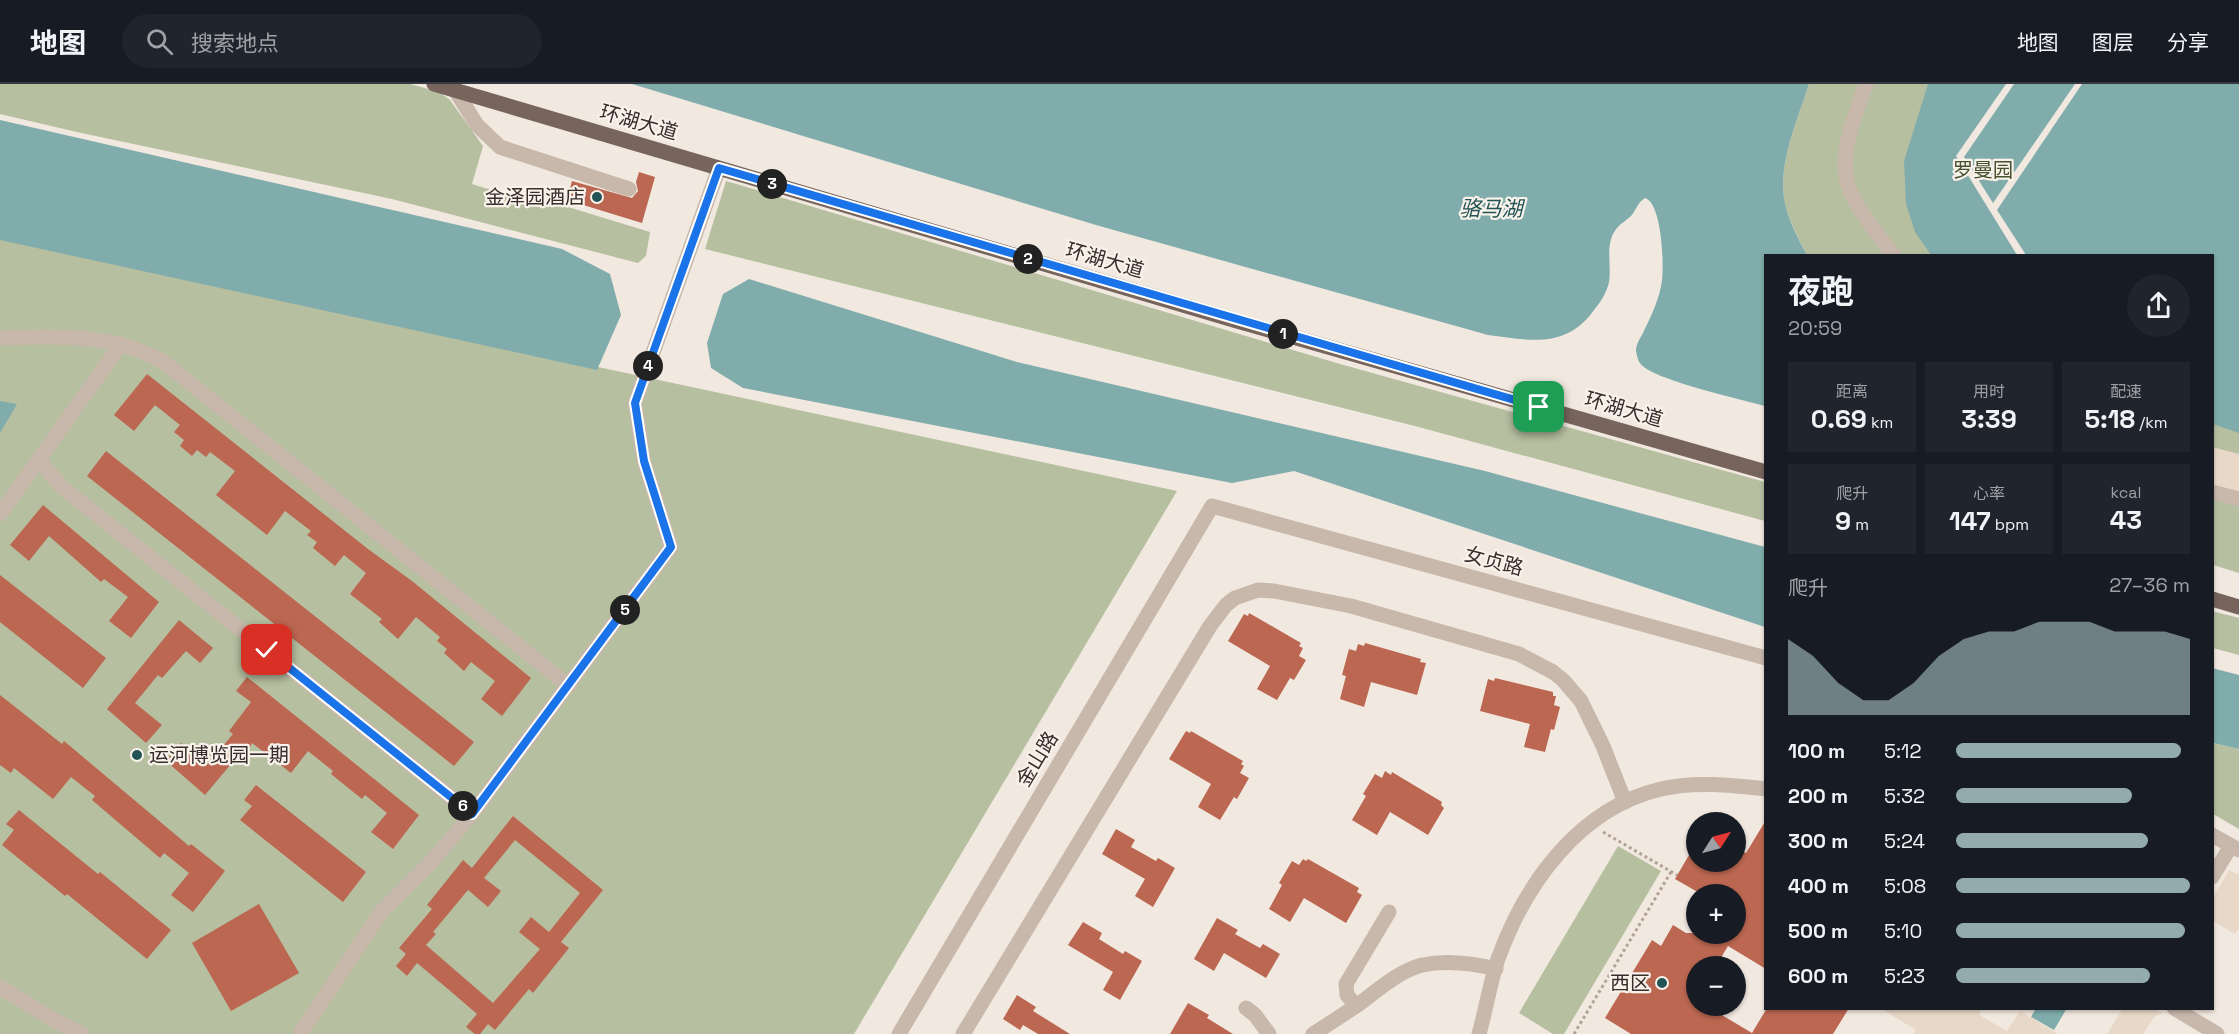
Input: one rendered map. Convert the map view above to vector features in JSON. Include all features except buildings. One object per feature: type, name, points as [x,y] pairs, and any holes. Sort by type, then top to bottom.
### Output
[{"type":"main road","name":"环湖大道","points":[[434,84],[1237,321],[1764,471]]},
{"type":"main road","points":[[2214,600],[2239,607]]},
{"type":"street","points":[[1866,84],[1852,125],[1846,152],[1846,175],[1851,194],[1892,254]]},
{"type":"street","points":[[455,90],[477,125],[500,147],[629,189]]},
{"type":"street","points":[[300,1034],[381,912],[432,861],[472,814],[671,547],[644,461],[635,403],[719,168]]},
{"type":"street","points":[[0,338],[70,338],[121,344],[150,354],[165,363],[569,686]]},
{"type":"street","points":[[0,514],[121,344]]},
{"type":"street","points":[[39,461],[62,487],[472,814]]},
{"type":"street","points":[[2214,493],[2239,500]]},
{"type":"street","name":"女贞路","points":[[1212,506],[1764,657]]},
{"type":"street","name":"金山路","points":[[899,1034],[1212,506]]},
{"type":"street","points":[[963,1034],[1210,626],[1227,605],[1248,592],[1274,591],[1351,606],[1519,654],[1553,672],[1573,691],[1590,717],[1625,802]]},
{"type":"street","points":[[1479,1034],[1496,969],[1516,916],[1562,849],[1589,824],[1606,811],[1642,794],[1681,785],[1764,789]]},
{"type":"street","points":[[2214,837],[2235,848],[2214,874]]},
{"type":"street","points":[[1356,1006],[1347,995],[1346,984],[1389,912]]},
{"type":"street","points":[[1313,1034],[1406,971],[1440,963],[1462,963],[1496,969]]},
{"type":"street","points":[[0,987],[52,1020],[82,1034]]},
{"type":"street","points":[[1246,1008],[1255,1015],[1269,1034]]},
{"type":"street","points":[[2177,1010],[2217,1034]]},
{"type":"path","points":[[1589,824],[1677,875]]},
{"type":"path","points":[[1574,1034],[1671,872]]},
{"type":"green space","points":[[0,84],[410,84],[439,92],[450,100],[483,146],[472,184],[530,202],[535,197],[650,232],[646,256],[638,263],[392,199],[0,114]]},
{"type":"green space","name":"罗曼园","points":[[1809,84],[2239,84],[2239,573],[2214,565],[2214,254],[1806,254],[1793,227],[1784,198],[1784,169],[1790,140]]},
{"type":"green space","points":[[726,181],[1340,364],[1764,482],[1764,521],[1415,426],[705,249]]},
{"type":"green space","points":[[0,239],[1177,491],[854,1034],[0,1034]]},
{"type":"green space","points":[[2214,612],[2239,618],[2239,655],[2214,648]]},
{"type":"green space","points":[[2214,743],[2239,749],[2239,829],[2214,815]]},
{"type":"green space","points":[[1618,846],[1661,871],[1564,1034],[1553,1034],[1519,1013]]},
{"type":"shaded area","points":[[2214,448],[2239,454],[2239,499],[2214,492]]},
{"type":"shaded area","points":[[2229,870],[2239,875],[2239,928],[2235,934],[2214,922],[2214,896]]},
{"type":"shaded area","points":[[1883,1010],[1981,1010],[1979,1015],[2007,1031],[2020,1011],[2058,1034],[1914,1034],[1916,1030]]},
{"type":"shaded area","points":[[2122,1010],[2157,1010],[2162,1013],[2154,1017],[2143,1034],[2107,1034]]},
{"type":"water","name":"骆马湖","points":[[632,84],[1809,84],[1790,140],[1783,184],[1784,198],[1793,228],[1806,254],[1764,254],[1764,406],[1660,376],[1639,362],[1637,345],[1657,300],[1663,272],[1658,222],[1651,202],[1645,198],[1613,234],[1610,247],[1609,282],[1599,303],[1580,325],[1569,333],[1544,340],[1488,335],[1096,225]]},
{"type":"water","name":"罗曼园","points":[[1928,84],[2239,84],[2239,433],[2214,424],[2214,254],[1930,254],[1915,232],[1906,204],[1904,161]]},
{"type":"water","points":[[0,120],[562,249],[610,274],[621,315],[597,370],[0,240]]},
{"type":"water","points":[[749,279],[1017,362],[1485,471],[1764,547],[1764,627],[1294,471],[1232,483],[743,388],[711,368],[707,343],[723,294]]},
{"type":"water","points":[[0,401],[17,404],[0,433]]},
{"type":"water","points":[[2214,669],[2239,675],[2239,749],[2214,743]]},
{"type":"water","points":[[2035,1010],[2066,1010],[2054,1030],[2031,1017]]},
{"type":"pier","points":[[2006,84],[2014,84],[1964,157],[1993,203],[2075,84],[2082,84],[1997,210],[2025,254],[2016,254],[1956,156]]},
{"type":"place","name":"金泽园酒店","points":[[597,197]]},
{"type":"place","name":"运河博览园一期","points":[[137,755]]},
{"type":"place","name":"西区","points":[[1662,983]]},
{"type":"route","points":[[267,650],[472,814],[671,547],[644,461],[635,403],[719,168],[1237,321],[1539,407]]}]
